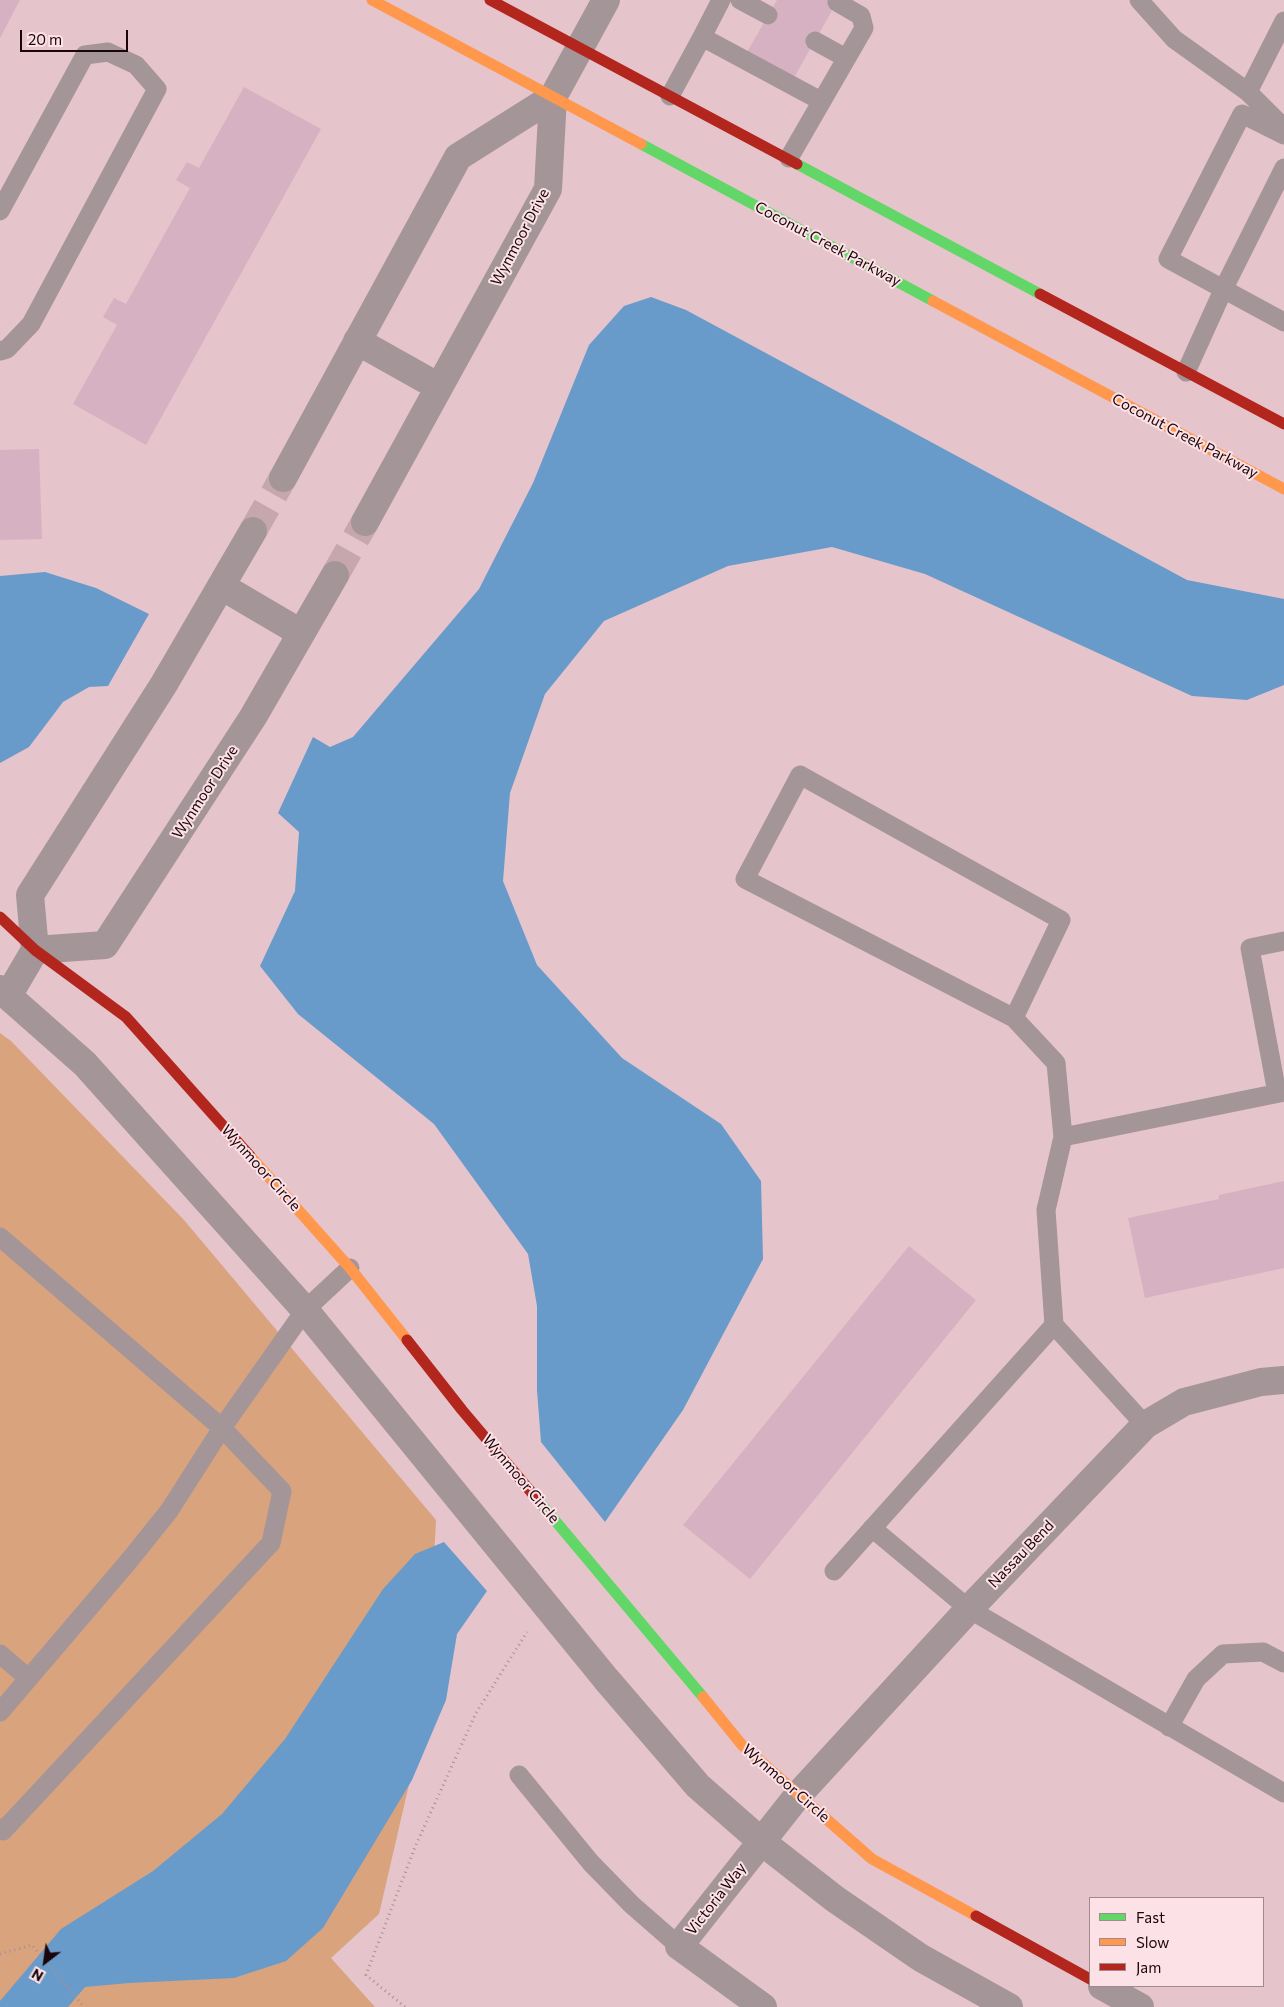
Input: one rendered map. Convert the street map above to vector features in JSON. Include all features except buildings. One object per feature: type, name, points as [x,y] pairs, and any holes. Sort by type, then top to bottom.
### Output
[{"type":"main road","name":"Coconut Creek Parkway","points":[[372,0],[1284,489]]},
{"type":"main road","points":[[490,0],[1284,424]]},
{"type":"main road","name":"Wynmoor Circle","points":[[0,917],[36,950],[126,1017],[350,1268],[462,1410],[641,1621],[742,1745],[872,1858],[1089,1978]]},
{"type":"street","points":[[282,478],[458,157],[553,97],[606,0]]},
{"type":"street","name":"Wynmoor Drive","points":[[365,522],[548,189],[553,97]]},
{"type":"street","points":[[357,341],[439,387]]},
{"type":"street","points":[[253,531],[164,684],[30,895],[36,950],[4,993],[85,1064],[305,1310],[606,1678],[698,1786],[762,1842],[835,1899],[921,1958],[1009,2007]]},
{"type":"street","name":"Wynmoor Drive","points":[[36,950],[105,945],[253,717],[335,575]]},
{"type":"street","points":[[221,586],[301,633]]},
{"type":"street","name":"Nassau Bend","points":[[799,1794],[969,1609],[1145,1425],[1184,1402],[1260,1382],[1284,1380]]},
{"type":"street","name":"Victoria Way","points":[[763,2007],[679,1946],[799,1794]]},
{"type":"street","points":[[1104,1987],[1140,2007]]},
{"type":"lane","points":[[670,96],[721,0]]},
{"type":"lane","points":[[740,0],[768,15]]},
{"type":"lane","points":[[1138,0],[1174,39],[1248,92],[1284,128]]},
{"type":"lane","points":[[789,158],[864,28],[862,16],[837,2]]},
{"type":"lane","points":[[1248,92],[1284,21]]},
{"type":"lane","points":[[702,37],[821,101]]},
{"type":"lane","points":[[815,41],[846,58]]},
{"type":"lane","points":[[0,211],[85,55],[108,52],[136,65],[157,89],[31,324],[7,349],[0,351]]},
{"type":"lane","points":[[1284,135],[1242,114],[1168,260],[1224,288],[1284,322]]},
{"type":"lane","points":[[1186,372],[1224,288],[1284,168]]},
{"type":"lane","points":[[1014,1018],[1061,920],[800,775],[745,879],[1014,1018],[1056,1063],[1063,1138],[1046,1210],[1054,1325],[1145,1425]]},
{"type":"lane","points":[[1063,1138],[1281,1092],[1250,948],[1284,941]]},
{"type":"lane","points":[[0,1237],[222,1428],[282,1491],[271,1543],[2,1829]]},
{"type":"lane","points":[[0,1712],[169,1511],[222,1428],[305,1310],[350,1268]]},
{"type":"lane","points":[[834,1571],[1054,1325]]},
{"type":"lane","points":[[872,1528],[969,1609],[1284,1793]]},
{"type":"lane","points":[[1169,1727],[1196,1679],[1223,1654],[1263,1652],[1284,1663]]},
{"type":"lane","points":[[0,1654],[28,1678]]},
{"type":"lane","points":[[519,1775],[591,1864],[632,1905],[679,1946]]},
{"type":"path","points":[[405,2007],[366,1975],[414,1847],[476,1713],[529,1630]]},
{"type":"path","points":[[0,1954],[32,1945],[84,2007]]},
{"type":"shaded area","points":[[0,1033],[11,1041],[184,1220],[436,1520],[426,1711],[379,1914],[331,1958],[375,2007],[0,2007]]},
{"type":"water","points":[[651,297],[686,310],[1187,580],[1284,599],[1284,685],[1247,700],[1192,696],[925,574],[832,547],[728,566],[604,621],[545,694],[510,793],[503,881],[537,965],[622,1058],[721,1124],[761,1181],[763,1259],[683,1410],[605,1522],[541,1442],[537,1390],[537,1306],[528,1254],[434,1124],[298,1014],[260,966],[295,891],[299,832],[278,813],[313,737],[330,747],[353,737],[479,589],[533,483],[589,345],[624,306]]},
{"type":"water","points":[[45,572],[96,588],[149,614],[108,686],[89,687],[63,702],[29,747],[0,763],[0,576]]},
{"type":"water","points":[[444,1542],[487,1591],[457,1634],[446,1700],[412,1780],[323,1928],[286,1961],[234,1978],[85,1987],[68,2007],[0,2007],[0,2001],[61,1929],[153,1871],[222,1814],[285,1739],[383,1589],[415,1554]]},
{"type":"tunnel","points":[[253,531],[283,478]]},
{"type":"tunnel","points":[[335,575],[365,522]]},
{"type":"traffic: fast","points":[[641,144],[933,301]]},
{"type":"traffic: fast","points":[[797,164],[1040,294]]},
{"type":"traffic: fast","points":[[537,1499],[703,1697]]},
{"type":"traffic: slow","points":[[372,0],[641,144]]},
{"type":"traffic: slow","points":[[933,301],[1284,489]]},
{"type":"traffic: slow","points":[[250,1156],[350,1268],[407,1340]]},
{"type":"traffic: slow","points":[[703,1697],[742,1745],[872,1859],[976,1916]]},
{"type":"traffic: jam","points":[[490,0],[797,164]]},
{"type":"traffic: jam","points":[[1040,294],[1284,424]]},
{"type":"traffic: jam","points":[[0,917],[35,950],[126,1017],[250,1156]]},
{"type":"traffic: jam","points":[[407,1340],[462,1410],[537,1499]]},
{"type":"traffic: jam","points":[[976,1916],[1089,1978]]}]
